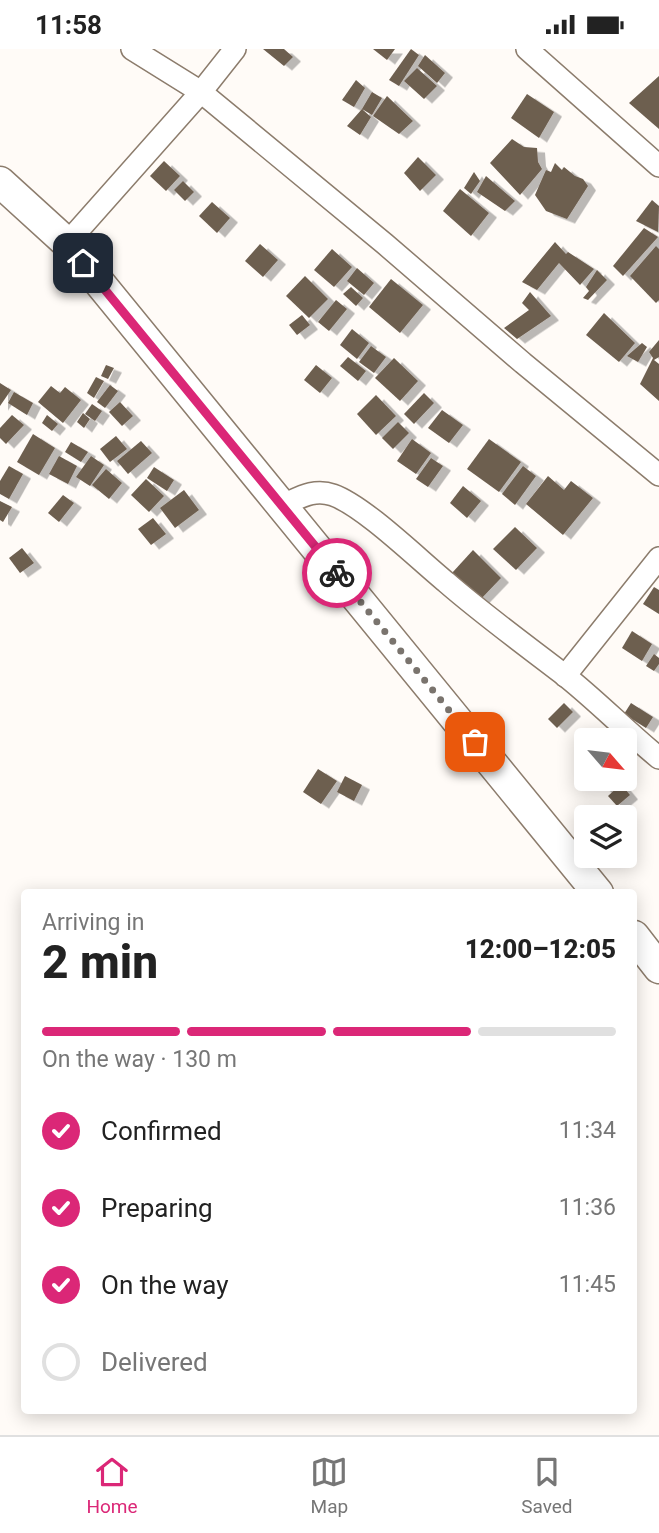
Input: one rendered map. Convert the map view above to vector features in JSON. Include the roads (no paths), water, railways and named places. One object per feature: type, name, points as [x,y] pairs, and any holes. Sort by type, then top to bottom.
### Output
[{"type":"highway","points":[[0,182],[67,243],[595,889]]},
{"type":"highway","points":[[637,940],[659,968]]},
{"type":"street","points":[[132,49],[201,92],[659,475]]},
{"type":"street","points":[[67,243],[201,92],[235,49]]},
{"type":"street","points":[[527,49],[659,166]]},
{"type":"street","points":[[283,505],[315,492],[335,496],[361,511],[495,624],[565,676],[659,758]]},
{"type":"street","points":[[565,676],[659,558]]}]
